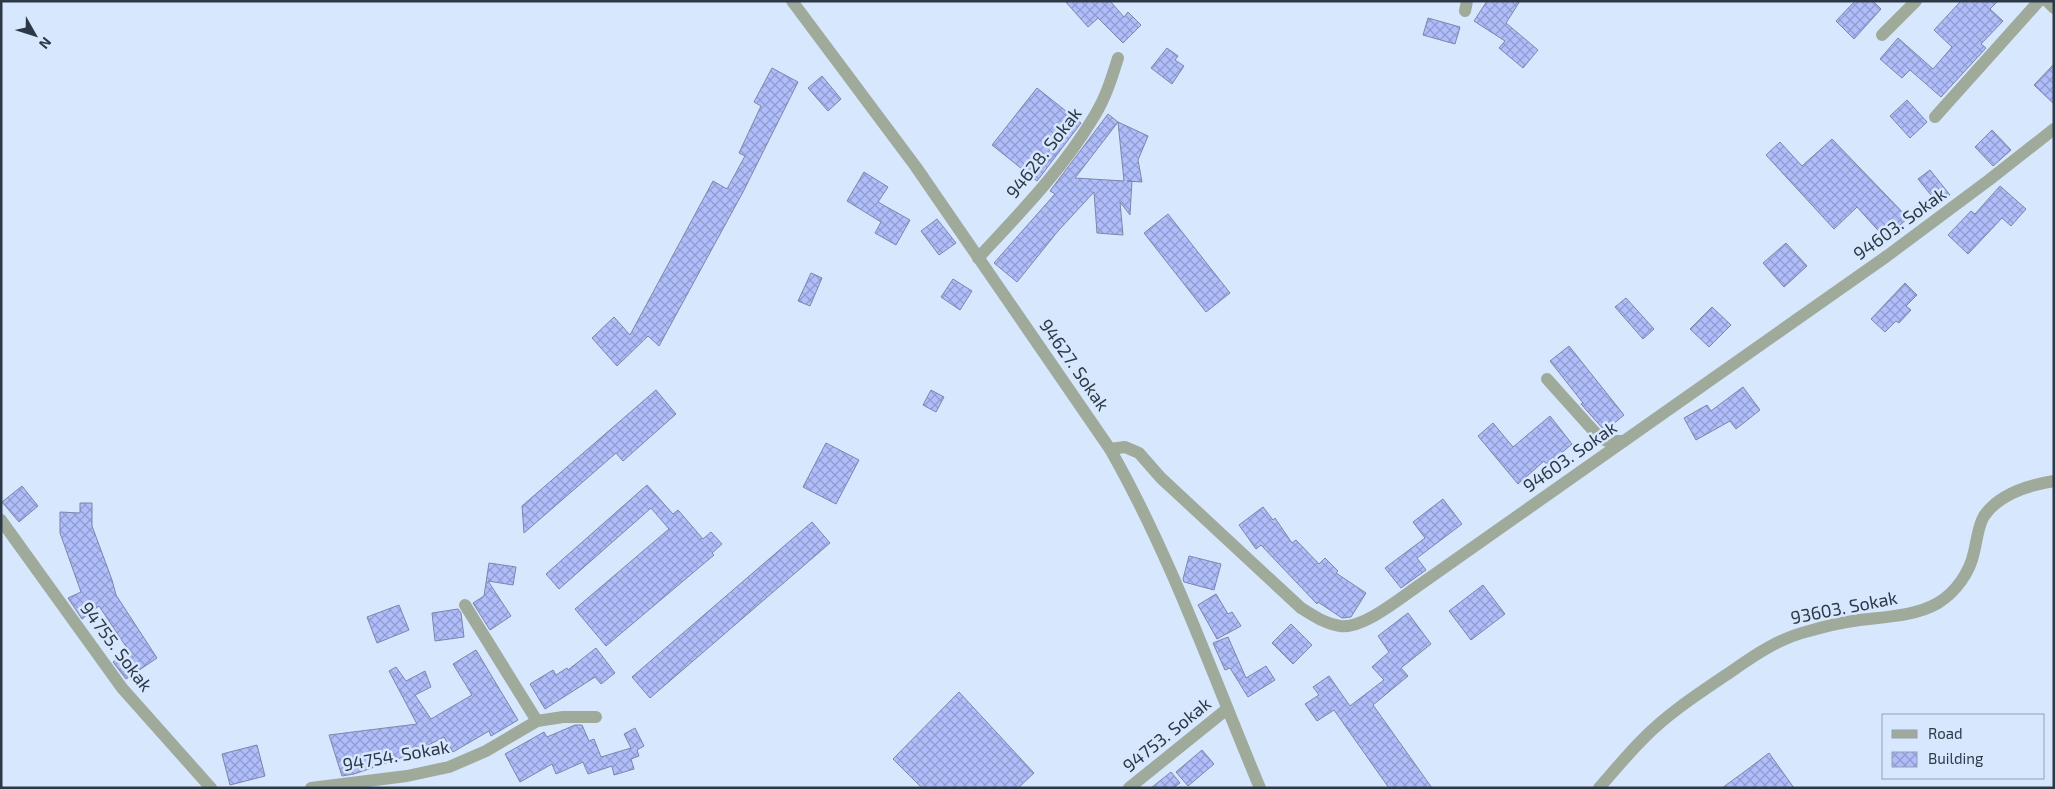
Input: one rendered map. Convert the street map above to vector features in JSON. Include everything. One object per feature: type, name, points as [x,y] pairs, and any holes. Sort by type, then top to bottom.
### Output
[{"type":"street","name":"94627. Sokak","points":[[792,1],[916,167],[1110,449],[1130,483],[1170,570],[1260,788]]},
{"type":"street","points":[[1882,35],[1916,1]]},
{"type":"street","points":[[1935,117],[2039,1]]},
{"type":"street","points":[[2047,1],[2054,8]]},
{"type":"street","name":"94628. Sokak","points":[[978,258],[1051,178],[1082,135],[1103,100],[1118,58]]},
{"type":"street","name":"94603. Sokak","points":[[1110,449],[1125,447],[1140,453],[1161,478],[1301,608],[1316,617],[1340,626],[1359,623],[1395,602],[1887,256],[1989,180],[2054,128]]},
{"type":"street","points":[[1547,378],[1600,438],[1607,441],[1624,440]]},
{"type":"street","name":"93603. Sokak","points":[[1599,788],[1643,739],[1664,720],[1698,693],[1765,648],[1786,637],[1807,631],[1851,621],[1922,610],[1937,604],[1948,596],[1969,569],[1984,517],[1993,505],[2022,490],[2054,481]]},
{"type":"street","name":"94755. Sokak","points":[[1,520],[122,688],[211,788]]},
{"type":"street","points":[[465,605],[537,721]]},
{"type":"street","name":"94753. Sokak","points":[[1129,788],[1227,709]]},
{"type":"street","name":"94754. Sokak","points":[[312,788],[407,776],[449,767],[486,751],[537,721],[563,717],[596,718]]},
{"type":"building","points":[[1065,1],[1110,1],[1124,17],[1128,12],[1141,25],[1123,43],[1098,18],[1088,27]]},
{"type":"building","points":[[1487,1],[1520,1],[1506,23],[1538,50],[1523,68],[1499,48],[1505,41],[1474,21]]},
{"type":"building","points":[[1855,1],[1873,1],[1881,9],[1854,39],[1836,21]]},
{"type":"building","points":[[1961,1],[1998,1],[1990,9],[2003,21],[1981,44],[1986,48],[1941,97],[1910,70],[1902,78],[1880,59],[1898,38],[1933,69],[1952,47],[1934,30]]},
{"type":"building","points":[[1428,18],[1460,27],[1455,44],[1423,35]]},
{"type":"building","points":[[1167,48],[1178,56],[1175,60],[1184,66],[1172,84],[1151,68]]},
{"type":"building","points":[[2054,64],[2054,104],[2034,85]]},
{"type":"building","points":[[772,68],[798,82],[743,192],[659,346],[648,336],[617,366],[592,338],[614,317],[630,335],[713,181],[727,189],[745,156],[739,153],[761,106],[754,102]]},
{"type":"building","points":[[822,76],[841,99],[828,111],[808,88]]},
{"type":"building","points":[[1037,88],[1081,123],[1037,181],[992,145]]},
{"type":"building","points":[[1907,100],[1927,122],[1910,138],[1890,116]]},
{"type":"building","points":[[1108,114],[1118,122],[1148,136],[1138,160],[1142,182],[1132,181],[1130,215],[1120,202],[1123,235],[1097,233],[1094,192],[1058,231],[1017,282],[994,263],[1055,194],[1050,191]],"holes":[[[1118,122],[1124,181],[1075,178]]]},
{"type":"building","points":[[1992,130],[2011,150],[1993,166],[1975,147]]},
{"type":"building","points":[[1832,139],[1908,218],[1885,238],[1857,207],[1834,229],[1766,155],[1780,142],[1802,166]]},
{"type":"building","points":[[1930,170],[1950,195],[1939,205],[1918,179]]},
{"type":"building","points":[[864,172],[888,187],[878,202],[910,220],[896,245],[875,233],[881,222],[847,201]]},
{"type":"building","points":[[2000,186],[2026,209],[2011,226],[2002,218],[1968,254],[1948,235],[1971,211],[1975,214]]},
{"type":"building","points":[[1168,214],[1230,293],[1206,312],[1144,233]]},
{"type":"building","points":[[937,219],[956,243],[939,255],[921,231]]},
{"type":"building","points":[[1786,243],[1807,266],[1784,287],[1763,263]]},
{"type":"building","points":[[811,273],[822,278],[810,306],[798,301]]},
{"type":"building","points":[[953,279],[972,291],[960,310],[941,297]]},
{"type":"building","points":[[1905,283],[1917,295],[1906,306],[1911,310],[1899,323],[1896,321],[1885,332],[1871,319]]},
{"type":"building","points":[[1626,298],[1654,329],[1643,339],[1615,307]]},
{"type":"building","points":[[1712,307],[1731,325],[1709,347],[1690,329]]},
{"type":"building","points":[[1569,346],[1624,415],[1605,431],[1581,404],[1583,403],[1550,361]]},
{"type":"building","points":[[1743,387],[1760,410],[1736,429],[1730,421],[1696,440],[1684,418],[1707,405],[1711,411]]},
{"type":"building","points":[[656,390],[676,414],[623,461],[616,453],[524,533],[522,506]]},
{"type":"building","points":[[931,390],[944,397],[936,412],[923,405]]},
{"type":"building","points":[[1550,416],[1572,444],[1547,465],[1544,461],[1518,484],[1478,436],[1493,423],[1513,447]]},
{"type":"building","points":[[826,443],[859,460],[836,504],[803,487]]},
{"type":"building","points":[[647,485],[673,514],[678,510],[703,539],[711,532],[722,544],[712,553],[714,555],[606,646],[575,609],[669,529],[651,508],[559,589],[546,574]]},
{"type":"building","points":[[22,486],[38,506],[19,522],[2,502]]},
{"type":"building","points":[[1443,499],[1462,524],[1417,558],[1426,570],[1401,588],[1385,568],[1425,538],[1413,522]]},
{"type":"building","points":[[80,503],[92,503],[92,526],[116,595],[157,658],[126,679],[113,662],[129,651],[99,606],[82,619],[68,598],[81,592],[60,533],[60,512],[80,513]]},
{"type":"building","points":[[1263,507],[1273,520],[1275,518],[1292,543],[1296,540],[1319,564],[1325,558],[1338,571],[1336,573],[1366,593],[1351,617],[1342,618],[1318,602],[1317,604],[1261,545],[1256,549],[1239,525]]},
{"type":"building","points":[[812,522],[830,543],[650,698],[632,677]]},
{"type":"building","points":[[1189,556],[1221,564],[1214,590],[1184,582],[1183,579]]},
{"type":"building","points":[[489,563],[516,567],[513,585],[488,581],[511,616],[490,630],[473,603],[484,596]]},
{"type":"building","points":[[1483,585],[1505,614],[1471,640],[1449,611]]},
{"type":"building","points":[[1216,594],[1228,614],[1232,612],[1241,626],[1217,639],[1198,605]]},
{"type":"building","points":[[399,605],[409,630],[377,643],[367,617]]},
{"type":"building","points":[[458,609],[461,613],[464,637],[435,641],[432,613]]},
{"type":"building","points":[[1408,613],[1431,644],[1401,668],[1408,676],[1373,705],[1432,788],[1389,788],[1334,710],[1317,721],[1305,704],[1319,695],[1313,687],[1329,676],[1350,706],[1384,680],[1372,667],[1389,652],[1378,636]]},
{"type":"building","points":[[1291,624],[1312,645],[1293,664],[1272,643]]},
{"type":"building","points":[[1228,637],[1246,678],[1266,666],[1275,680],[1248,697],[1230,668],[1225,670],[1213,643]]},
{"type":"building","points":[[596,648],[615,673],[601,684],[595,677],[545,709],[530,684],[553,670],[556,675],[567,668],[568,670]]},
{"type":"building","points":[[476,650],[518,720],[491,736],[489,731],[453,752],[444,737],[409,755],[354,774],[342,776],[329,735],[417,724],[389,671],[396,667],[406,681],[425,671],[431,687],[415,695],[431,719],[472,695],[453,664]]},
{"type":"building","points":[[959,692],[1034,773],[1018,788],[922,788],[893,759]]},
{"type":"building","points":[[575,725],[582,725],[589,741],[594,739],[601,757],[631,748],[624,734],[635,728],[644,746],[637,750],[639,756],[631,759],[634,769],[614,775],[612,766],[588,774],[583,762],[556,774],[552,764],[520,782],[505,754],[544,732],[547,737]]},
{"type":"building","points":[[257,745],[265,776],[230,785],[222,754]]},
{"type":"building","points":[[1202,750],[1214,764],[1188,786],[1176,772]]},
{"type":"building","points":[[1769,753],[1794,788],[1722,788],[1748,769]]},
{"type":"building","points":[[1171,772],[1180,783],[1173,788],[1151,788]]}]
